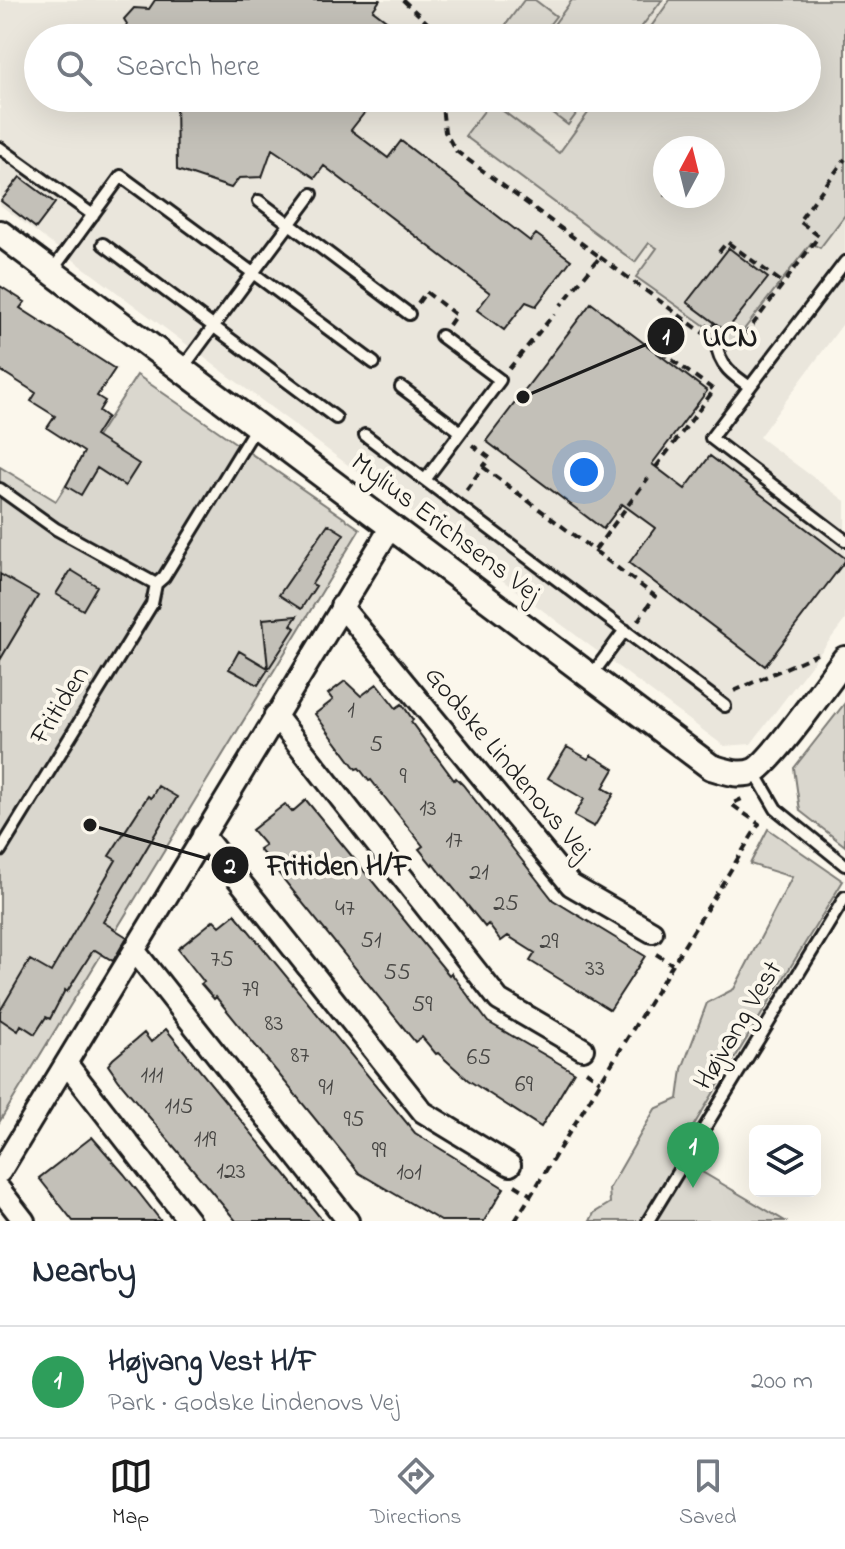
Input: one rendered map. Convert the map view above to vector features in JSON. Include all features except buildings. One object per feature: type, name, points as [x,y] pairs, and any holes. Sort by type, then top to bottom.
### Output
[{"type":"street","name":"Mylius Erichsens Vej","points":[[0,233],[711,767],[759,780]]},
{"type":"street","points":[[0,1172],[392,525]]},
{"type":"street","name":"Godske Lindenovs Vej","points":[[341,606],[571,885],[652,932]]},
{"type":"street","points":[[759,780],[772,753],[845,659]]},
{"type":"street","points":[[275,715],[499,1000],[583,1049]]},
{"type":"street","points":[[203,835],[423,1112],[510,1165]]},
{"type":"street","points":[[134,950],[348,1221]]},
{"type":"street","points":[[66,1063],[189,1221]]},
{"type":"street","points":[[0,1190],[24,1221]]},
{"type":"lane","points":[[0,148],[93,215]]},
{"type":"lane","points":[[51,272],[121,176],[374,363]]},
{"type":"lane","points":[[182,369],[312,194]]},
{"type":"lane","points":[[259,201],[409,314]]},
{"type":"lane","points":[[103,244],[336,418]]},
{"type":"lane","points":[[845,262],[711,438],[845,540]]},
{"type":"lane","points":[[425,480],[500,380],[441,336]]},
{"type":"lane","points":[[717,344],[717,354],[730,374],[750,387]]},
{"type":"lane","points":[[401,387],[460,433]]},
{"type":"lane","name":"Fritiden","points":[[0,851],[152,604],[156,584],[164,577],[257,426]]},
{"type":"lane","points":[[365,435],[721,702]]},
{"type":"lane","points":[[0,489],[56,529],[156,584]]},
{"type":"lane","points":[[591,676],[627,632]]},
{"type":"lane","points":[[759,780],[776,809],[845,865]]},
{"type":"lane","name":"Højvang Vest","points":[[648,1221],[845,897]]},
{"type":"path","points":[[403,0],[428,24]]},
{"type":"path","points":[[443,112],[445,132],[456,151],[703,333]]},
{"type":"path","points":[[739,343],[819,236],[799,221],[845,159]]},
{"type":"path","points":[[719,252],[727,242],[783,283]]},
{"type":"path","points":[[561,305],[600,257]]},
{"type":"path","points":[[433,298],[449,310]]},
{"type":"path","points":[[500,380],[554,314]]},
{"type":"path","points":[[656,467],[714,390],[661,352],[685,319]]},
{"type":"path","points":[[422,548],[490,458],[460,433]]},
{"type":"path","points":[[483,467],[655,596],[627,632]]},
{"type":"path","points":[[594,551],[648,478]]},
{"type":"path","points":[[721,702],[816,654]]},
{"type":"path","points":[[515,1221],[759,824],[731,804],[759,780]]},
{"type":"shaded area","points":[[0,0],[845,0],[845,321],[759,437],[845,501],[845,620],[751,744],[724,746],[0,205]]},
{"type":"shaded area","points":[[524,0],[535,0],[556,16],[550,24],[506,24]]},
{"type":"shaded area","points":[[572,0],[662,0],[644,24],[554,24]]},
{"type":"shaded area","points":[[670,0],[845,0],[845,215],[820,248],[811,243],[732,345],[636,277],[657,248],[649,243],[635,262],[465,136],[483,112],[504,112],[559,153],[589,112],[821,112],[821,24],[653,24]]},
{"type":"shaded area","points":[[551,112],[578,112],[568,125]]},
{"type":"shaded area","points":[[137,375],[360,529],[0,1121],[0,467],[56,501]]},
{"type":"shaded area","points":[[845,703],[845,846],[800,811],[794,768]]},
{"type":"shaded area","points":[[768,829],[843,881],[675,1156],[785,1221],[590,1221],[594,1213],[610,1203],[609,1189],[655,1109],[678,1099],[682,1069],[707,1003],[734,989],[792,877],[750,864]]},
{"type":"place","name":"UCN","points":[[523,397]]},
{"type":"place","name":"Fritiden H/F","points":[[90,825]]},
{"type":"place","name":"Højvang Vest H/F","points":[[693,1188]]}]
